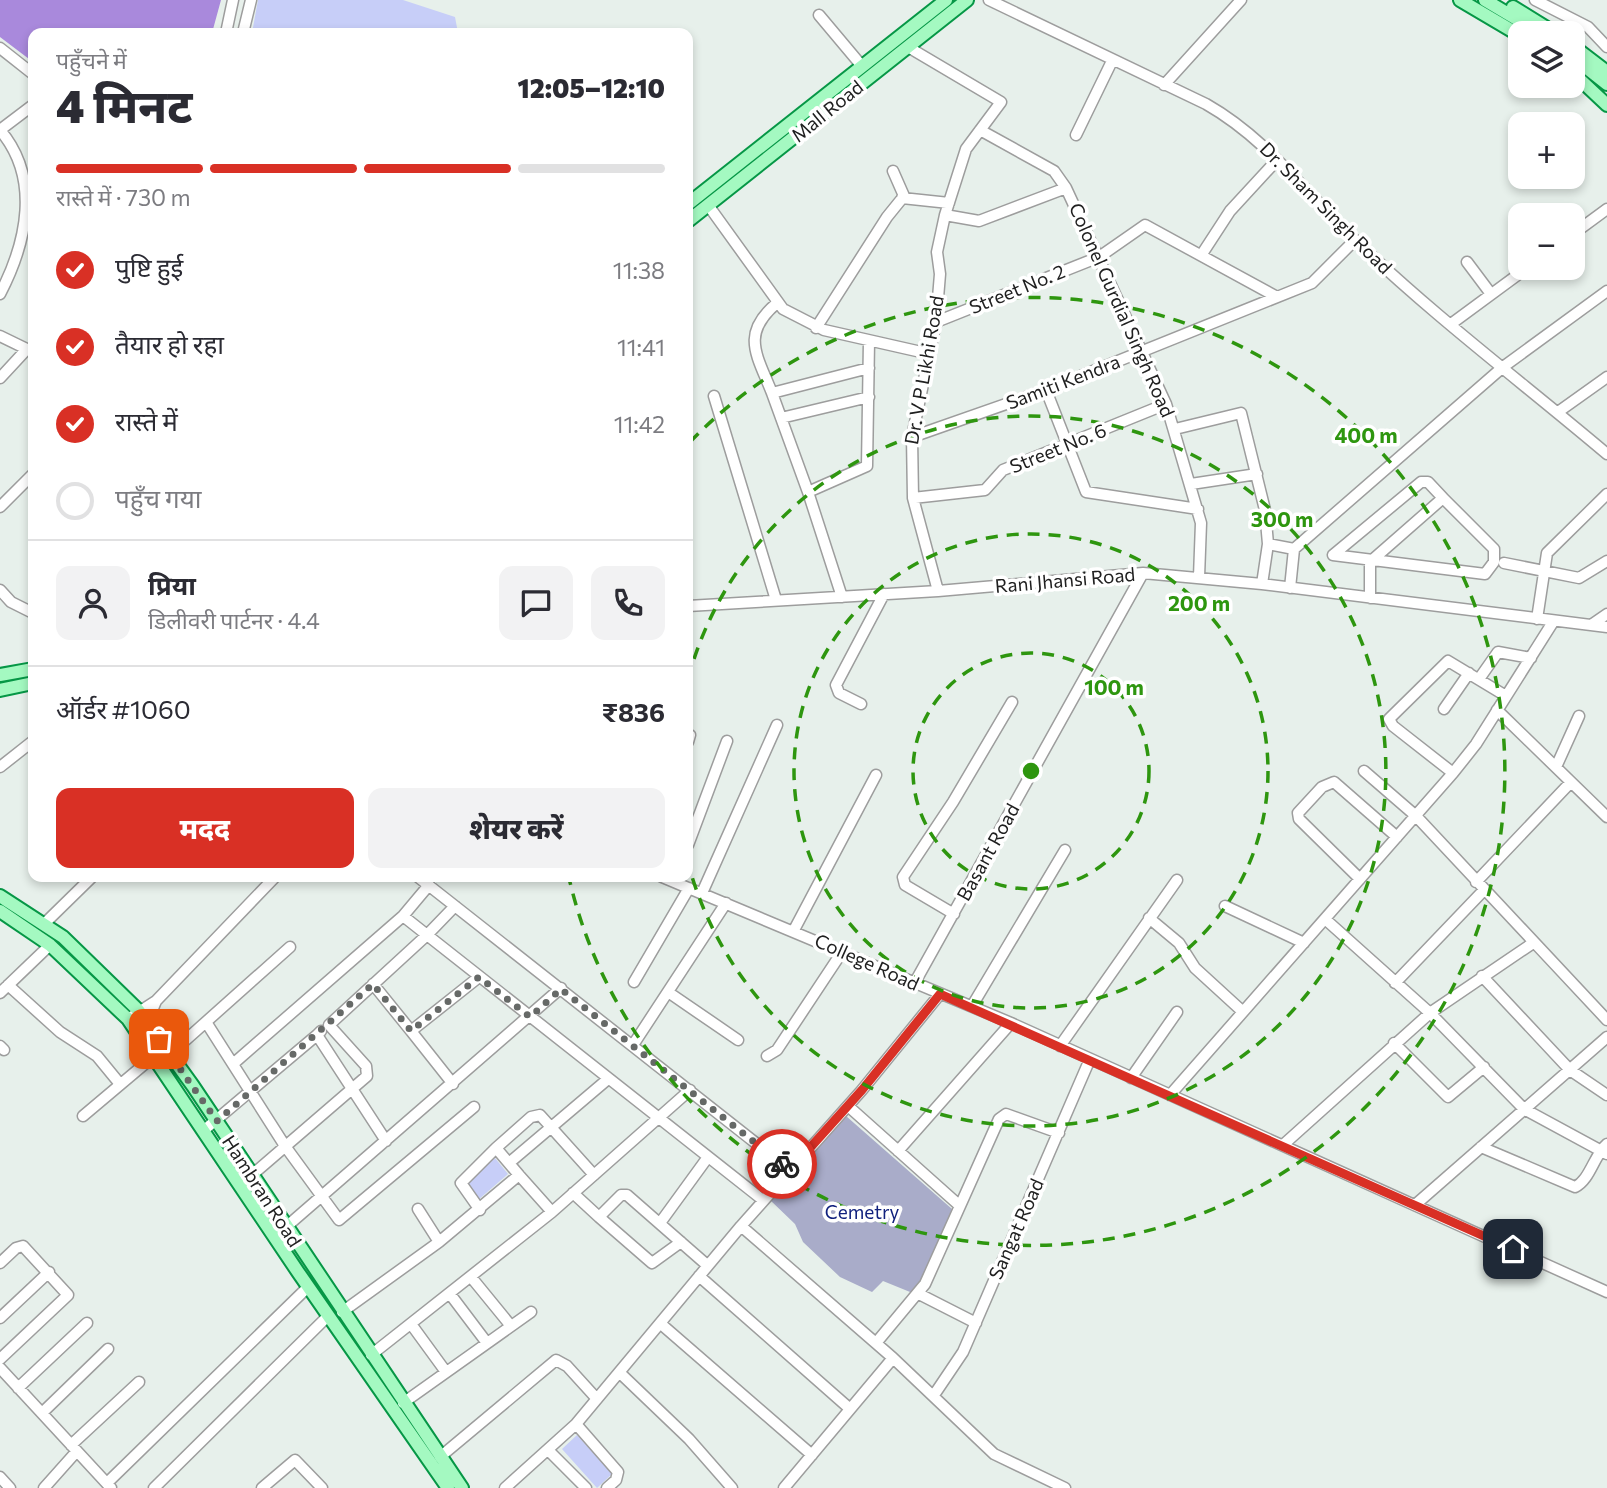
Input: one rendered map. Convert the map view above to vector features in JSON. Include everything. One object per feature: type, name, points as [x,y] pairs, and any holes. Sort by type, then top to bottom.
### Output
[{"type":"main road","name":"Mall Road","points":[[693,200],[946,0]]},
{"type":"main road","name":"Mall Road","points":[[693,217],[967,0]]},
{"type":"main road","points":[[1460,0],[1508,28]]},
{"type":"main road","points":[[1473,0],[1508,21]]},
{"type":"main road","points":[[1485,0],[1520,21]]},
{"type":"main road","points":[[1500,0],[1535,21]]},
{"type":"main road","points":[[1585,55],[1607,72]]},
{"type":"main road","points":[[1585,67],[1607,84]]},
{"type":"main road","points":[[1585,75],[1607,92]]},
{"type":"main road","points":[[1585,84],[1607,104]]},
{"type":"main road","points":[[0,675],[28,670]]},
{"type":"main road","points":[[0,690],[28,684]]},
{"type":"main road","name":"Hambran Road","points":[[0,896],[63,937],[133,1015],[137,1034],[308,1287],[449,1488]]},
{"type":"main road","name":"Hambran Road","points":[[0,911],[50,945],[133,1015],[148,1023],[217,1121],[461,1488]]},
{"type":"street","points":[[227,28],[233,0]]},
{"type":"street","points":[[244,28],[251,0]]},
{"type":"street","name":"Dr. Sham Singh Road","points":[[989,0],[1228,116],[1277,160],[1355,240],[1607,454]]},
{"type":"street","points":[[1164,85],[1241,0]]},
{"type":"street","points":[[1535,0],[1588,27],[1607,47]]},
{"type":"street","points":[[819,15],[861,65]]},
{"type":"street","name":"Dr. V P Likhi Road","points":[[908,47],[1000,100],[1000,105],[964,154],[945,215],[937,252],[940,274],[936,321],[912,437],[913,498],[938,591]]},
{"type":"street","points":[[0,48],[28,70]]},
{"type":"street","points":[[1076,135],[1112,61]]},
{"type":"street","points":[[0,294],[20,246],[26,219],[22,172],[13,148],[0,130],[28,109]]},
{"type":"street","name":"Colonel Gurdial Singh Road","points":[[980,130],[1054,172],[1066,188],[1167,404],[1198,509],[1201,534],[1199,577]]},
{"type":"street","points":[[1277,160],[1230,211],[1202,254],[1277,297]]},
{"type":"street","points":[[816,328],[887,216],[902,198],[903,189],[892,170]]},
{"type":"street","points":[[945,215],[969,222],[990,219],[1066,188]]},
{"type":"street","points":[[902,198],[949,203]]},
{"type":"street","points":[[708,205],[777,303],[816,328],[930,354]]},
{"type":"street","points":[[1585,225],[1607,209]]},
{"type":"street","name":"Street No. 2","points":[[936,321],[1099,257],[1145,225],[1202,254]]},
{"type":"street","name":"Samiti Kendra","points":[[912,437],[1046,390],[1318,280],[1355,240]]},
{"type":"street","points":[[1467,262],[1491,295]]},
{"type":"street","points":[[1451,324],[1511,280]]},
{"type":"street","points":[[1290,588],[1294,550],[1503,367],[1607,291]]},
{"type":"street","points":[[777,303],[765,313],[754,332],[755,350],[808,492],[842,597]]},
{"type":"street","points":[[0,336],[28,350]]},
{"type":"street","points":[[808,492],[867,466],[869,341]]},
{"type":"street","points":[[0,378],[28,353]]},
{"type":"street","points":[[772,393],[869,368]]},
{"type":"street","points":[[1558,412],[1607,377]]},
{"type":"street","points":[[1046,390],[1084,490],[1089,494],[1198,509]]},
{"type":"street","points":[[714,396],[776,600]]},
{"type":"street","points":[[781,418],[869,397]]},
{"type":"street","name":"Street No. 6","points":[[913,498],[985,490],[1003,470],[1167,404]]},
{"type":"street","points":[[1175,429],[1241,413],[1265,510],[1268,544],[1262,584]]},
{"type":"street","points":[[1191,484],[1257,474]]},
{"type":"street","points":[[0,507],[28,479]]},
{"type":"street","points":[[1421,482],[1428,482],[1494,549],[1494,562],[1487,574],[1370,562],[1333,555],[1421,482]]},
{"type":"street","points":[[1537,619],[1550,550],[1607,494]]},
{"type":"street","points":[[1370,598],[1370,562],[1443,498]]},
{"type":"street","points":[[1268,544],[1294,550]]},
{"type":"street","points":[[1504,563],[1579,579],[1607,561]]},
{"type":"street","name":"Rani Jhansi Road","points":[[693,606],[938,591],[1143,573],[1262,584],[1607,627]]},
{"type":"street","name":"Basant Road","points":[[914,984],[1143,573]]},
{"type":"street","points":[[0,590],[11,602],[28,610]]},
{"type":"street","points":[[862,704],[839,692],[836,685],[884,594]]},
{"type":"street","points":[[1591,625],[1607,614]]},
{"type":"street","points":[[1170,1095],[1453,773],[1553,622]]},
{"type":"street","points":[[1479,679],[1498,652],[1531,658]]},
{"type":"street","points":[[1453,773],[1393,726],[1390,719],[1444,662],[1451,662],[1506,696]]},
{"type":"street","points":[[1444,709],[1469,673]]},
{"type":"street","points":[[954,914],[905,885],[903,877],[953,802],[1012,702]]},
{"type":"street","points":[[1497,710],[1607,817]]},
{"type":"street","points":[[1556,767],[1578,716]]},
{"type":"street","points":[[702,893],[777,725]]},
{"type":"street","points":[[693,832],[727,741]]},
{"type":"street","points":[[0,767],[28,745]]},
{"type":"street","points":[[1364,771],[1416,816],[1607,1020]]},
{"type":"street","points":[[794,930],[876,775]]},
{"type":"street","points":[[1360,879],[1300,819],[1298,813],[1322,787],[1334,782],[1397,837]]},
{"type":"street","points":[[1395,983],[1571,782]]},
{"type":"street","points":[[1597,807],[1607,798]]},
{"type":"street","points":[[972,1006],[1065,850]]},
{"type":"street","points":[[1060,1046],[1177,880]]},
{"type":"street","points":[[44,924],[87,882]]},
{"type":"street","points":[[133,1015],[156,1001],[270,882]]},
{"type":"street","points":[[425,882],[790,1170]]},
{"type":"street","name":"College Road","points":[[680,882],[1011,1023],[1607,1292]]},
{"type":"street","points":[[233,1064],[404,916],[429,885]]},
{"type":"street","points":[[634,982],[689,888]]},
{"type":"street","points":[[633,1045],[726,903]]},
{"type":"street","points":[[203,1131],[317,1035],[427,935],[455,905]]},
{"type":"street","points":[[1225,906],[1304,943]]},
{"type":"street","points":[[404,916],[763,1200]]},
{"type":"street","points":[[1149,918],[1179,943],[1195,968],[1242,1011]]},
{"type":"street","points":[[1325,919],[1430,1013],[1524,1109],[1605,1149],[1581,1183],[1575,1187],[1481,1147]]},
{"type":"street","points":[[1283,1145],[1430,1013],[1534,943]]},
{"type":"street","points":[[0,993],[50,945]]},
{"type":"street","points":[[170,1054],[290,947]]},
{"type":"street","points":[[767,1056],[776,1050],[842,952]]},
{"type":"street","points":[[1482,976],[1570,1070],[1607,1095]]},
{"type":"street","points":[[411,1031],[479,977]]},
{"type":"street","points":[[373,984],[453,1084]]},
{"type":"street","points":[[8,985],[60,1032],[97,1056],[120,1084]]},
{"type":"street","points":[[286,1227],[561,989]]},
{"type":"street","points":[[667,992],[738,1040]]},
{"type":"street","points":[[505,1488],[576,1424],[707,1265],[848,1106],[940,994]]},
{"type":"street","points":[[137,1034],[148,1023],[156,1001]]},
{"type":"street","points":[[1131,1078],[1177,1012]]},
{"type":"street","points":[[206,1022],[285,1146],[338,1219],[343,1220],[474,1107]]},
{"type":"street","points":[[898,1152],[1011,1023]]},
{"type":"street","points":[[252,1175],[368,1074],[368,1070],[329,1024]]},
{"type":"street","points":[[317,1035],[386,1141]]},
{"type":"street","points":[[1415,1205],[1607,1037]]},
{"type":"street","points":[[1394,1043],[1448,1097],[1484,1066]]},
{"type":"street","points":[[83,1116],[153,1057]]},
{"type":"street","name":"Sangat Road","points":[[934,1395],[957,1363],[976,1323],[1090,1059]]},
{"type":"street","points":[[509,1163],[608,1079]]},
{"type":"street","points":[[371,1355],[552,1212],[661,1119],[690,1090]]},
{"type":"street","points":[[848,1106],[960,1206]]},
{"type":"street","points":[[480,1210],[461,1183],[496,1148],[537,1115],[594,1175]]},
{"type":"street","points":[[876,1343],[919,1294],[1003,1115],[1059,1133]]},
{"type":"street","points":[[496,1148],[552,1212]]},
{"type":"street","points":[[660,1223],[708,1157]]},
{"type":"street","points":[[342,1311],[439,1242],[519,1175]]},
{"type":"street","points":[[573,1193],[652,1263],[681,1241]]},
{"type":"street","points":[[599,1217],[624,1194],[707,1265]]},
{"type":"street","points":[[418,1209],[439,1242]]},
{"type":"street","points":[[741,1226],[893,1358],[994,1454],[1065,1488]]},
{"type":"street","points":[[0,1264],[22,1246],[65,1289],[67,1297],[0,1359]]},
{"type":"street","points":[[0,1318],[48,1272]]},
{"type":"street","points":[[699,1276],[849,1408]]},
{"type":"street","points":[[471,1277],[511,1326]]},
{"type":"street","points":[[1,1370],[109,1486],[308,1287]]},
{"type":"street","points":[[450,1294],[487,1343]]},
{"type":"street","points":[[919,1294],[976,1323]]},
{"type":"street","points":[[403,1403],[531,1312]]},
{"type":"street","points":[[154,1488],[328,1316]]},
{"type":"street","points":[[19,1388],[87,1323]]},
{"type":"street","points":[[411,1324],[446,1372]]},
{"type":"street","points":[[661,1324],[812,1455]]},
{"type":"street","points":[[41,1413],[108,1349]]},
{"type":"street","points":[[784,1488],[893,1358]]},
{"type":"street","points":[[440,1457],[556,1360],[567,1366],[597,1399]]},
{"type":"street","points":[[620,1373],[689,1440],[732,1488]]},
{"type":"street","points":[[44,1488],[74,1448],[138,1382]]},
{"type":"street","points":[[576,1424],[618,1472],[616,1480],[607,1488]]},
{"type":"street","points":[[548,1450],[586,1488]]},
{"type":"street","points":[[262,1488],[295,1460],[322,1488]]},
{"type":"street","points":[[0,1477],[10,1488]]},
{"type":"green space","name":"Cemetry","points":[[846,1116],[952,1209],[915,1294],[883,1281],[872,1292],[840,1277],[803,1242],[795,1224],[769,1199]]},
{"type":"shaded area","points":[[0,0],[221,0],[213,28],[28,28],[28,58],[0,37]]},
{"type":"shaded area","points":[[258,0],[403,0],[455,17],[457,28],[253,28]]},
{"type":"shaded area","points":[[495,1158],[508,1174],[478,1200],[464,1184]]},
{"type":"shaded area","points":[[577,1435],[612,1474],[597,1488],[562,1449]]},
{"type":"way so far","points":[[159,1039],[217,1121],[373,984],[411,1031],[479,977],[530,1017],[561,989],[782,1164]]},
{"type":"route","points":[[782,1164],[790,1170],[862,1090],[940,994],[1011,1023],[1513,1249]]}]
